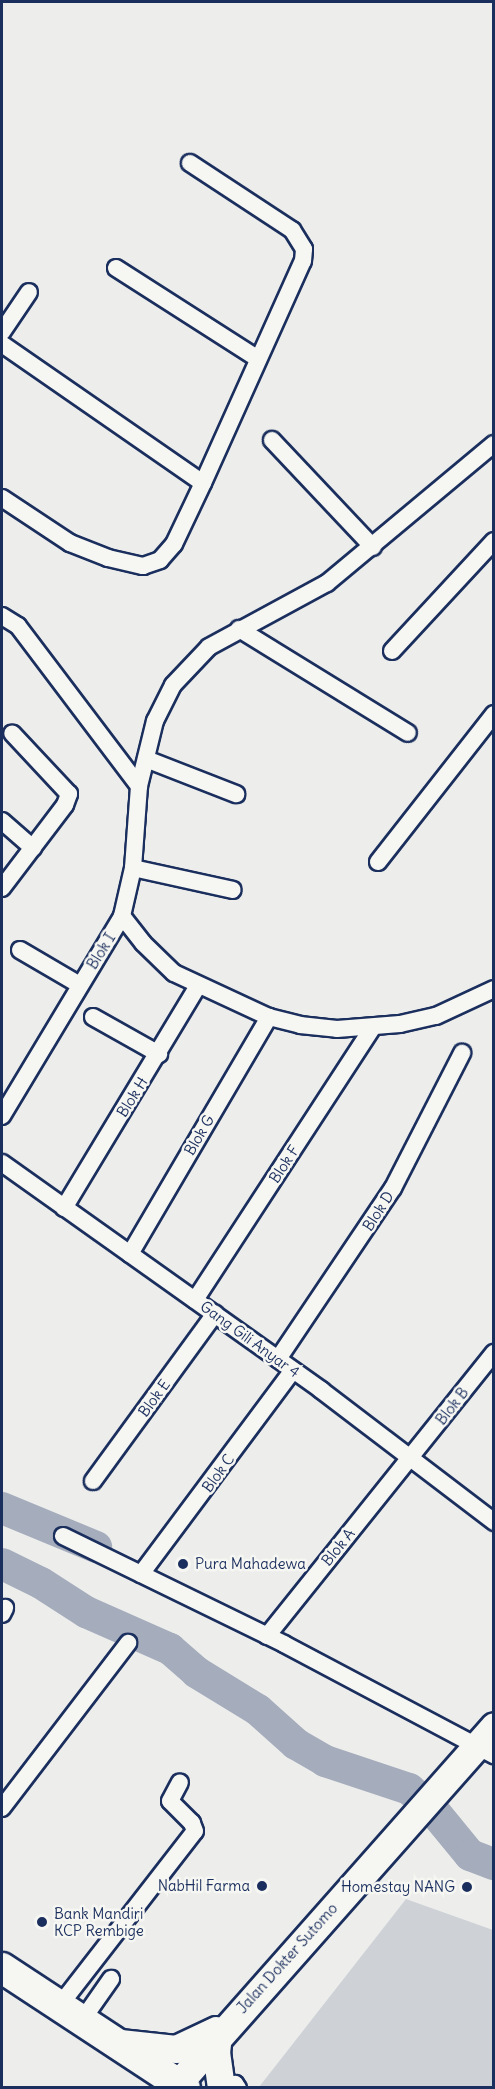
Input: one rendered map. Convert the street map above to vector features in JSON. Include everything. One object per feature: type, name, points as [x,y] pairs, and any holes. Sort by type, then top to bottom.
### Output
[{"type":"highway","points":[[2,1968],[120,2043],[178,2086]]},
{"type":"main road","name":"Jalan Dokter Sutomo","points":[[178,2086],[223,2029],[436,1791],[488,1740]]},
{"type":"main road","points":[[120,2043],[176,2049],[223,2029]]},
{"type":"main road","points":[[222,2088],[216,2052],[223,2029]]},
{"type":"street","points":[[2,498],[70,543],[108,558],[143,566],[160,560],[174,544],[303,261],[304,249],[292,230],[190,163]]},
{"type":"street","points":[[116,268],[257,358]]},
{"type":"street","points":[[2,332],[29,292]]},
{"type":"street","points":[[2,344],[203,483]]},
{"type":"street","points":[[272,440],[373,546]]},
{"type":"street","name":"Blok I","points":[[2,1116],[122,916],[133,868],[139,786],[155,721],[173,685],[195,657],[239,629],[297,602],[373,546],[494,444]]},
{"type":"street","points":[[392,651],[494,541]]},
{"type":"street","points":[[2,616],[18,626],[139,786]]},
{"type":"street","points":[[239,629],[408,733]]},
{"type":"street","points":[[378,862],[494,714]]},
{"type":"street","points":[[2,888],[33,848],[69,794],[12,733]]},
{"type":"street","points":[[146,759],[236,794]]},
{"type":"street","points":[[2,821],[33,848]]},
{"type":"street","points":[[133,868],[233,890]]},
{"type":"street","points":[[122,916],[158,959],[198,986],[269,1017],[320,1028],[373,1027],[436,1016],[494,989]]},
{"type":"street","points":[[21,950],[80,985]]},
{"type":"street","name":"Blok H","points":[[64,1208],[198,986]]},
{"type":"street","points":[[93,1017],[159,1054]]},
{"type":"street","name":"Blok G","points":[[130,1254],[269,1017]]},
{"type":"street","name":"Blok F","points":[[195,1300],[373,1027]]},
{"type":"street","name":"Blok D","points":[[278,1359],[393,1188],[462,1053]]},
{"type":"street","name":"Gang Gili Anyar 4","points":[[2,1163],[278,1359],[494,1522]]},
{"type":"street","name":"Blok E","points":[[93,1481],[215,1314]]},
{"type":"street","name":"Blok B","points":[[410,1460],[494,1353]]},
{"type":"street","name":"Blok C","points":[[141,1574],[293,1371]]},
{"type":"street","name":"Blok A","points":[[268,1636],[278,1620],[410,1460]]},
{"type":"street","points":[[63,1536],[488,1740]]},
{"type":"street","points":[[2,1808],[128,1643]]},
{"type":"street","points":[[71,2012],[195,1831],[192,1823],[170,1801],[180,1782]]},
{"type":"street","points":[[71,2012],[111,1979]]},
{"type":"street","points":[[222,2088],[236,2084],[238,2088]]},
{"type":"shaded area","points":[[406,1899],[493,1930],[493,2087],[259,2087]]},
{"type":"waterway","points":[[2,1508],[96,1547]]},
{"type":"waterway","points":[[2,1564],[41,1583],[86,1612],[170,1649],[196,1672],[258,1710],[296,1744],[325,1761],[409,1789],[433,1810],[470,1855],[494,1864]]},
{"type":"place","name":"Pura Mahadewa","points":[[183,1564]]},
{"type":"place","name":"NabHil Farma","points":[[262,1886]]},
{"type":"place","name":"Homestay NANG","points":[[467,1887]]},
{"type":"place","name":"Bank Mandiri KCP Rembige","points":[[42,1922]]}]
